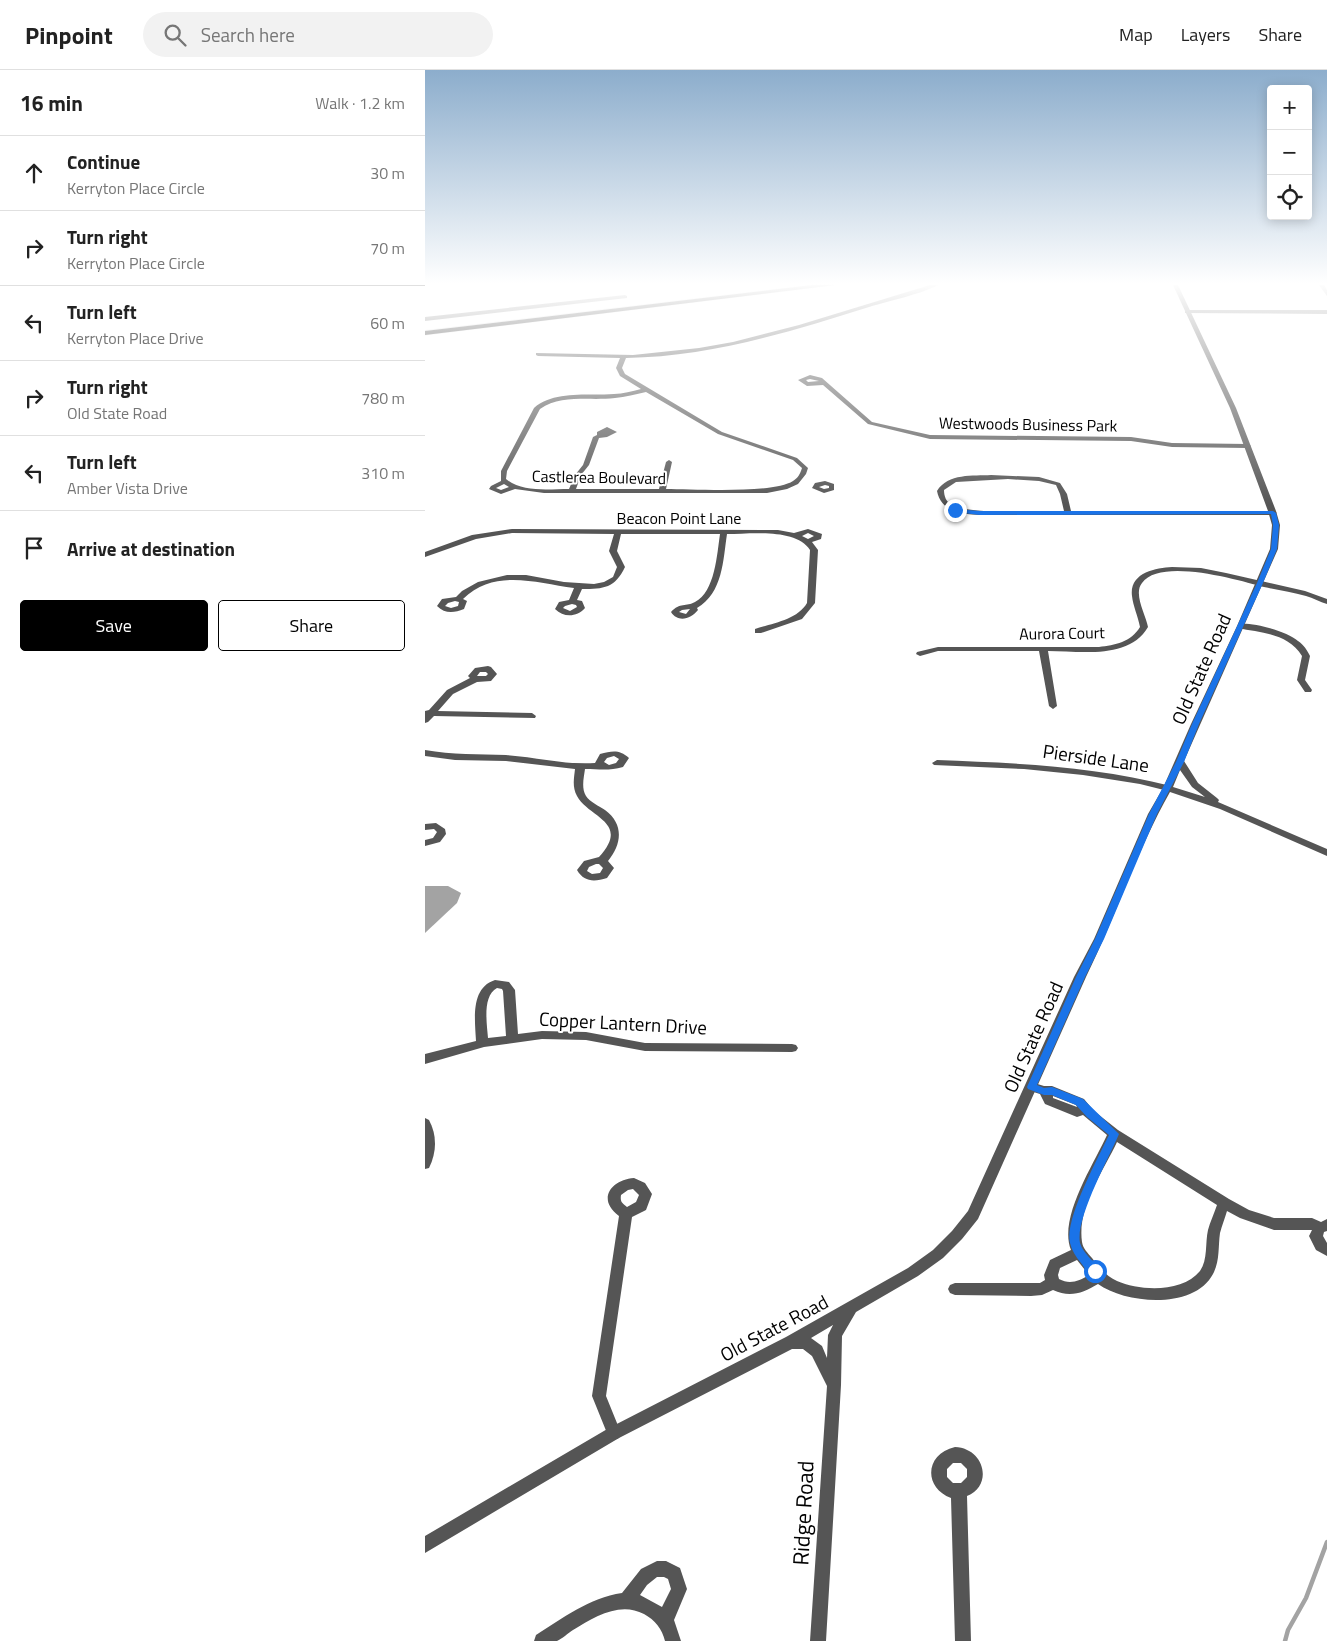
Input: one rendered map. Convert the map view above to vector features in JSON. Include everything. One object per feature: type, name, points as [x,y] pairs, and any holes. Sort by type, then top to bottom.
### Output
[{"type":"street","points":[[623,358],[619,371],[645,390],[720,433],[798,460],[805,468],[798,482],[815,485]]},
{"type":"street","name":"Old State Road","points":[[425,1545],[614,1433],[791,1342],[913,1272],[938,1254],[957,1235],[976,1208],[1037,1089],[1080,977],[1099,939],[1153,814],[1180,762],[1195,724],[1260,583],[1275,544],[1276,525],[1273,513],[1233,408],[1209,358]]},
{"type":"street","name":"Westwoods Business Park","points":[[824,383],[870,423],[929,436],[1131,439],[1164,445],[1248,446]]},
{"type":"street","name":"Castlerea Boulevard","points":[[645,390],[616,396],[561,398],[537,408],[504,470],[502,476],[505,481],[525,490],[661,492],[767,491],[783,488],[798,482]]},
{"type":"street","points":[[572,491],[578,476],[586,465],[596,438],[602,435]]},
{"type":"street","points":[[661,492],[669,462]]},
{"type":"street","points":[[1068,513],[1061,488],[1055,482],[1046,479],[966,478],[948,483],[940,491],[941,499],[945,504],[962,512],[1068,513],[1273,513]]},
{"type":"street","points":[[505,481],[493,486],[491,489],[501,492],[515,487]]},
{"type":"street","points":[[758,631],[799,617],[811,604],[814,550],[807,541],[818,537],[818,534],[808,531],[796,535]]},
{"type":"street","name":"Beacon Point Lane","points":[[425,555],[475,537],[504,532],[779,532],[796,535],[807,541]]},
{"type":"street","points":[[457,598],[473,587],[502,578],[526,578],[578,588],[601,585],[617,576],[621,568],[612,548],[617,532]]},
{"type":"street","points":[[693,606],[708,595],[715,582],[724,532]]},
{"type":"street","points":[[1138,570],[1148,575],[1162,571],[1183,569],[1260,583],[1311,595],[1327,602]]},
{"type":"street","name":"Aurora Court","points":[[920,654],[938,649],[1107,648],[1132,641],[1142,632],[1144,627],[1135,589],[1140,580],[1148,575]]},
{"type":"street","points":[[572,602],[578,588]]},
{"type":"street","points":[[1241,626],[1278,634],[1298,644],[1306,656],[1301,680],[1308,690]]},
{"type":"street","points":[[1043,649],[1053,706]]},
{"type":"street","points":[[425,720],[444,696],[475,679]]},
{"type":"street","points":[[429,713],[531,716]]},
{"type":"street","points":[[425,753],[453,758],[506,758],[580,768],[601,765]]},
{"type":"street","points":[[1180,762],[1195,785],[1223,807]]},
{"type":"street","name":"Pierside Lane","points":[[937,763],[1043,768],[1133,779],[1168,788],[1223,807],[1327,853]]},
{"type":"street","points":[[580,768],[578,785],[583,799],[609,820],[615,834],[613,849],[602,861]]},
{"type":"street","points":[[425,827],[432,825],[442,830],[439,837],[425,843]]},
{"type":"street","points":[[482,1043],[483,996],[487,988],[495,984],[505,985],[509,990],[512,1038]]},
{"type":"street","name":"Copper Lantern Drive","points":[[425,1059],[482,1043],[512,1038],[563,1035],[607,1039],[645,1047],[792,1048]]},
{"type":"street","points":[[1037,1089],[1049,1101],[1077,1112],[1085,1109],[1114,1134],[1224,1203],[1260,1220],[1274,1224],[1312,1224],[1323,1226]]},
{"type":"street","points":[[425,1123],[430,1136],[430,1147],[425,1164]]},
{"type":"street","points":[[1114,1134],[1078,1214],[1075,1242],[1079,1252],[1099,1276],[1116,1287],[1148,1293],[1179,1292],[1201,1280],[1213,1261],[1214,1232],[1224,1203]]},
{"type":"street","points":[[614,1433],[599,1396],[626,1214]]},
{"type":"street","points":[[1323,1226],[1317,1232],[1318,1241],[1327,1250]]},
{"type":"street","points":[[1053,1283],[1051,1275],[1055,1264],[1079,1252]]},
{"type":"street","points":[[955,1289],[1031,1290],[1053,1283],[1069,1290],[1077,1288],[1099,1276]]},
{"type":"street","name":"Ridge Road","points":[[818,1641],[835,1335],[842,1320],[853,1308]]},
{"type":"street","name":"Ridge Road","points":[[791,1342],[806,1342],[817,1351],[827,1369],[833,1387]]},
{"type":"street","points":[[959,1491],[963,1641]]},
{"type":"street","points":[[627,1600],[643,1576],[651,1571],[663,1569],[674,1574],[679,1589],[665,1620]]},
{"type":"street","points":[[542,1641],[594,1609],[615,1601],[627,1600],[648,1606],[665,1620],[673,1641]]},
{"type":"shaded area","points":[[425,886],[448,886],[461,893],[457,903],[425,933]]},
{"type":"waterway","points":[[1285,1641],[1288,1630],[1306,1598],[1327,1542]]},
{"type":"route","points":[[955,510],[980,513],[1273,513],[1276,525],[1274,549],[1231,650],[1195,724],[1189,743],[1185,748],[1168,788],[1153,814],[1120,888],[1113,909],[1080,977],[1031,1087],[1052,1091],[1080,1102],[1101,1125],[1114,1134],[1078,1214],[1076,1223],[1075,1242],[1079,1252],[1095,1271]]}]
